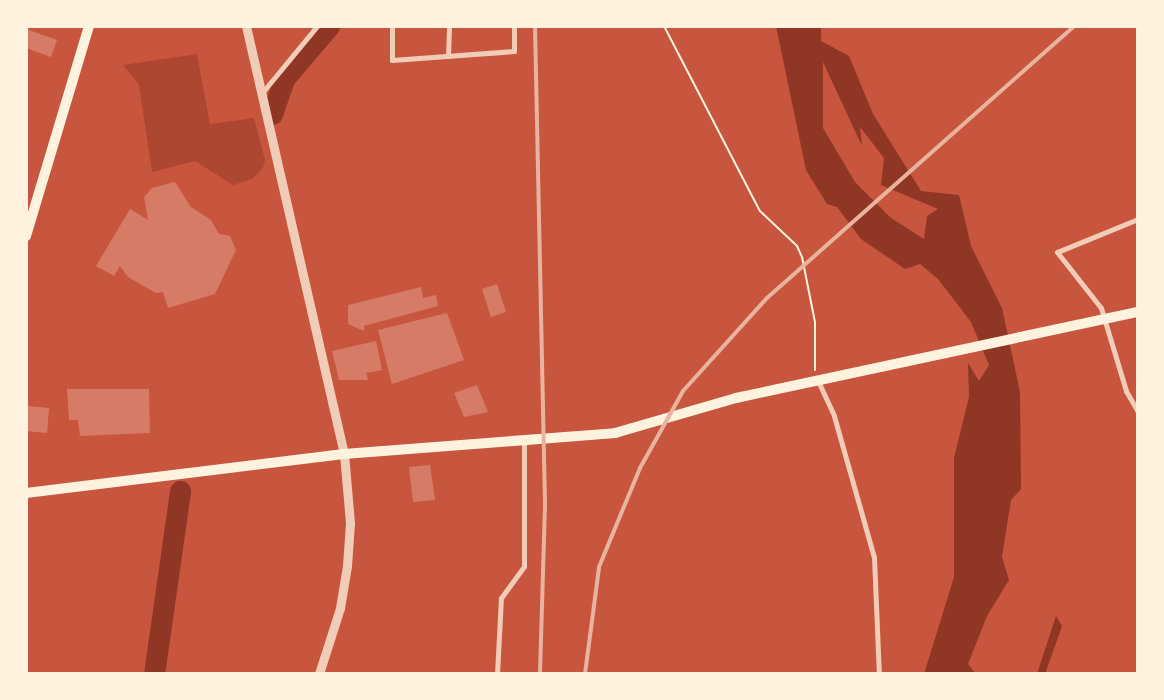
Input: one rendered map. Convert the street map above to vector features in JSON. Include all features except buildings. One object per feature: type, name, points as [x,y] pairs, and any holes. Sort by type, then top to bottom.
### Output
[{"type":"main road","points":[[26,236],[89,26]]},
{"type":"main road","points":[[26,493],[344,454],[624,432],[821,379],[1138,312]]},
{"type":"street","points":[[246,26],[344,454],[350,523],[348,566],[340,608],[318,674]]},
{"type":"street","points":[[261,94],[317,26]]},
{"type":"street","points":[[392,26],[392,60],[514,52],[514,26]]},
{"type":"street","points":[[448,56],[449,26]]},
{"type":"street","points":[[1138,219],[1057,252],[1101,308],[1099,320],[1126,391],[1138,412]]},
{"type":"street","points":[[821,379],[834,416],[870,539],[879,612],[879,674]]},
{"type":"street","points":[[497,674],[501,598],[524,566],[524,441]]},
{"type":"path","points":[[664,26],[760,211],[797,246],[802,257],[814,312],[821,379]]},
{"type":"shaded area","points":[[776,26],[821,26],[821,41],[849,56],[873,114],[921,191],[959,195],[971,246],[1002,308],[1020,392],[1021,489],[1011,500],[1002,557],[1009,580],[987,616],[968,664],[976,674],[924,674],[954,577],[954,458],[969,397],[968,363],[979,381],[989,365],[971,322],[938,279],[920,264],[905,269],[861,239],[837,207],[827,204],[806,170]],"holes":[[[823,62],[862,146],[860,127],[884,158],[881,185],[938,209],[927,216],[924,239],[891,218],[855,182],[823,128]]]},
{"type":"shaded area","points":[[197,54],[210,124],[254,118],[265,160],[263,168],[252,179],[233,185],[195,161],[152,172],[139,85],[123,65]]},
{"type":"shaded area","points":[[1056,616],[1062,626],[1045,674],[1037,674]]},
{"type":"waterway","points":[[272,114],[284,79],[329,26]]},
{"type":"waterway","points":[[154,674],[180,491]]},
{"type":"railway","points":[[535,26],[545,505],[540,674]]},
{"type":"railway","points":[[585,674],[599,567],[640,468],[683,391],[767,298],[1074,26]]}]
